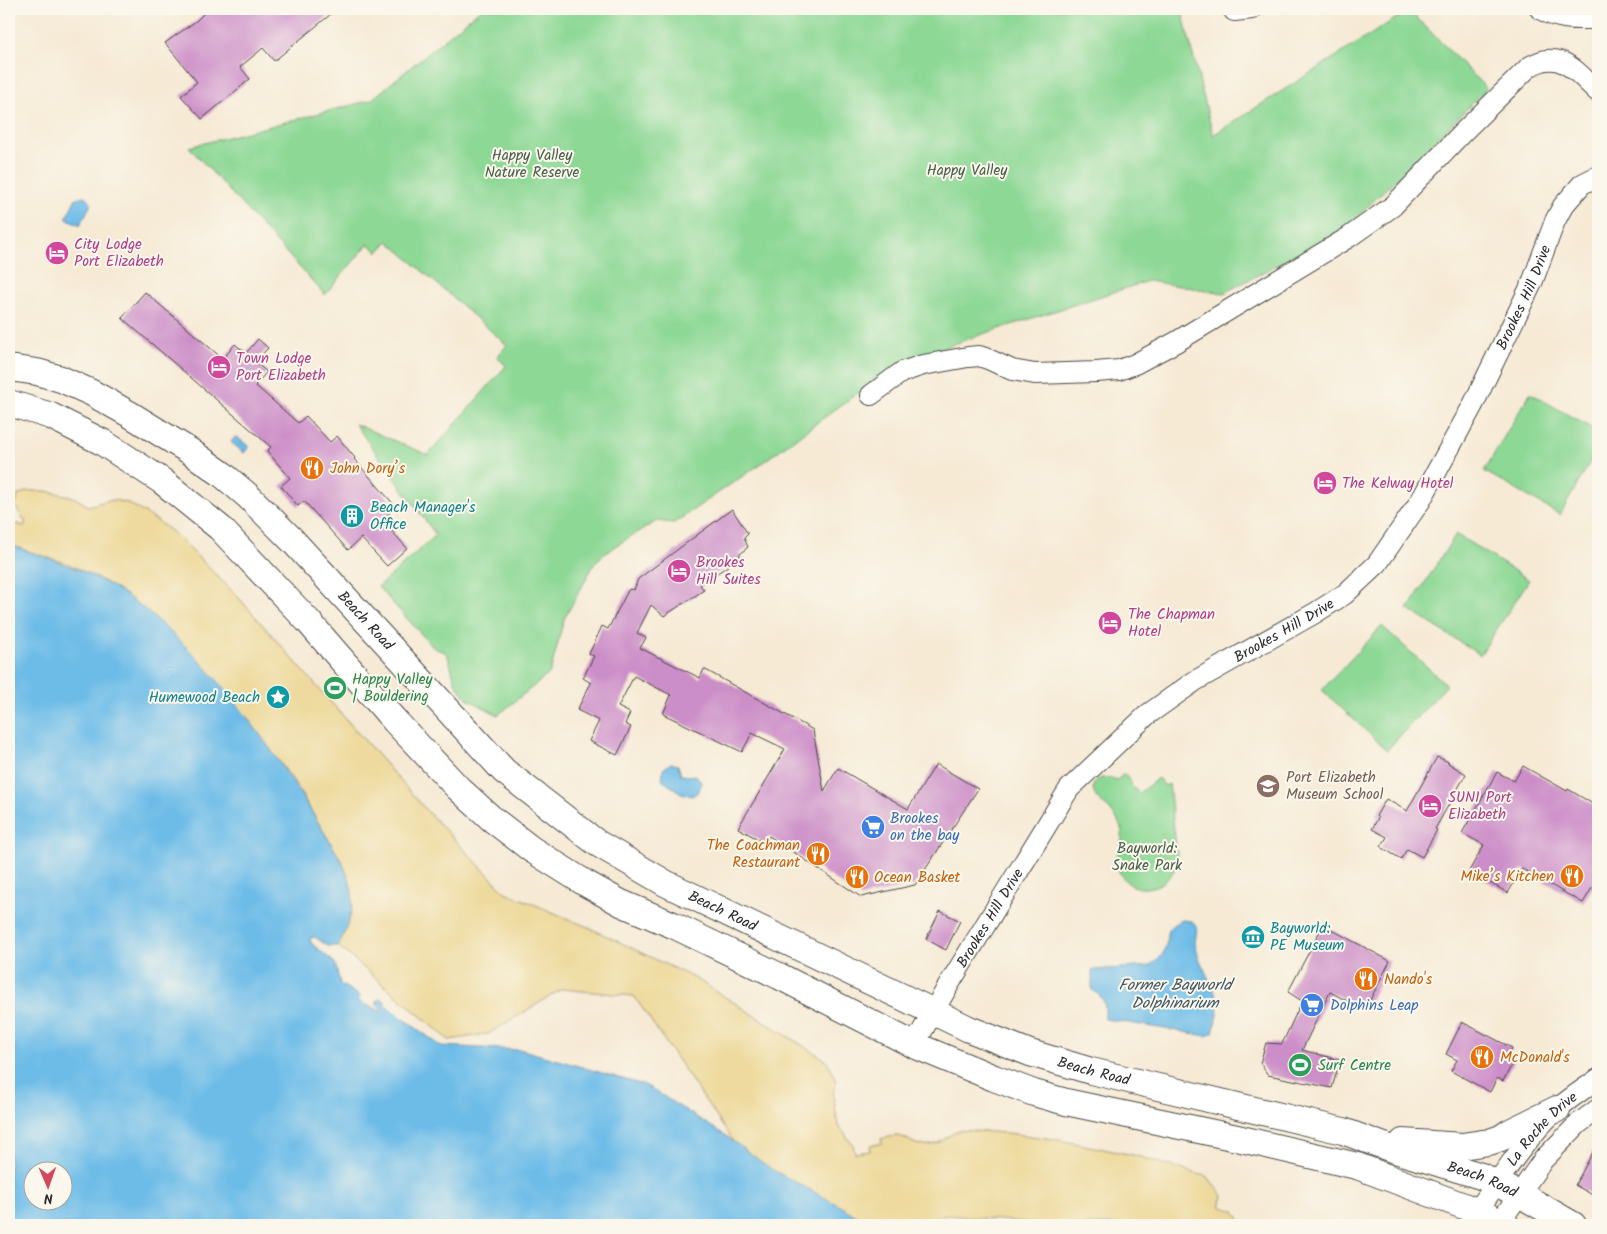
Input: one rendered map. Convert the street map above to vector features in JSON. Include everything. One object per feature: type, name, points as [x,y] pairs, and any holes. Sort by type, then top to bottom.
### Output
[{"type":"main road","name":"Beach Road","points":[[9,368],[36,372],[61,379],[132,415],[191,452],[248,496],[293,542],[504,771],[597,843],[673,886],[969,1029],[1059,1062],[1343,1130],[1392,1150],[1481,1176],[1521,1195],[1572,1225]]},
{"type":"main road","name":"Beach Road","points":[[9,403],[51,416],[102,442],[162,481],[220,528],[308,621],[394,720],[458,788],[531,849],[563,870],[621,903],[673,925],[779,976],[914,1045],[1034,1093],[1066,1102],[1256,1142],[1357,1166],[1495,1220]]},
{"type":"main road","points":[[1343,1130],[1402,1142],[1462,1146],[1501,1138],[1557,1109]]},
{"type":"main road","points":[[1256,1142],[1262,1111]]},
{"type":"street","points":[[1540,9],[1548,14],[1564,19],[1598,18]]},
{"type":"street","points":[[872,395],[902,372],[923,365],[968,356],[979,356],[1012,370],[1035,374],[1119,370],[1135,364],[1176,342],[1349,237],[1393,206],[1469,126],[1529,68],[1538,62],[1558,60],[1567,64],[1598,92]]},
{"type":"street","name":"Brookes Hill Drive","points":[[914,1045],[950,981],[1069,789],[1147,715],[1196,682],[1345,594],[1378,564],[1421,500],[1473,406],[1532,283],[1555,221],[1563,206],[1582,184],[1598,176]]},
{"type":"street","name":"La Roche Drive","points":[[1495,1220],[1497,1184],[1529,1138],[1557,1109],[1598,1079]]},
{"type":"street","name":"La Roche Drive","points":[[1495,1220],[1521,1195],[1534,1173],[1559,1142],[1598,1109]]},
{"type":"green space","name":"Happy Valley","points":[[481,9],[1184,9],[1182,11],[1213,135],[1409,10],[1487,89],[1346,228],[1224,293],[1148,281],[899,363],[759,465],[674,523],[657,521],[615,546],[596,561],[564,619],[550,673],[498,715],[468,699],[456,684],[447,653],[434,648],[378,587],[436,535],[355,424],[428,455],[506,366],[497,357],[507,345],[388,241],[378,252],[368,244],[325,295],[189,147],[371,100]]},
{"type":"green space","points":[[1530,393],[1598,432],[1598,448],[1560,515],[1484,471]]},
{"type":"green space","points":[[1456,534],[1529,580],[1480,655],[1408,609]]},
{"type":"green space","points":[[1382,626],[1447,685],[1387,750],[1322,690]]},
{"type":"green space","name":"Bayworld: Snake Park","points":[[1124,774],[1132,783],[1130,785],[1139,793],[1158,778],[1165,786],[1169,784],[1177,855],[1176,862],[1174,870],[1169,877],[1156,886],[1148,888],[1133,886],[1126,882],[1121,875],[1118,868],[1117,855],[1122,840],[1121,828],[1113,813],[1097,798],[1093,790],[1093,785],[1098,779],[1112,778],[1117,780]]},
{"type":"sand","points":[[27,491],[46,491],[74,497],[88,506],[114,500],[128,503],[156,520],[177,536],[238,597],[427,811],[505,892],[590,928],[696,979],[826,1060],[836,1082],[833,1095],[838,1125],[853,1145],[855,1153],[870,1151],[870,1146],[882,1143],[881,1139],[895,1136],[915,1144],[931,1145],[959,1130],[1007,1133],[1054,1139],[1133,1155],[1208,1177],[1223,1196],[1220,1206],[1235,1211],[1243,1225],[1035,1225],[1033,1223],[947,1215],[907,1225],[820,1225],[767,1191],[634,996],[562,989],[488,1034],[449,1040],[338,946],[348,923],[352,903],[350,883],[341,860],[291,777],[212,675],[183,644],[126,595],[69,564],[9,545],[9,526],[25,525],[25,521],[16,507],[18,495]]},
{"type":"water","points":[[84,196],[89,199],[91,204],[80,225],[66,218],[76,198]]},
{"type":"water","points":[[236,436],[249,447],[244,453],[231,442]]},
{"type":"water","points":[[9,545],[58,561],[81,571],[128,597],[158,621],[191,652],[240,707],[303,798],[341,860],[346,872],[352,894],[351,913],[338,946],[328,946],[315,937],[310,940],[312,944],[335,963],[340,984],[360,996],[359,1002],[381,1011],[382,1008],[377,1005],[377,1001],[379,999],[384,1000],[386,1006],[441,1046],[523,1050],[647,1086],[723,1134],[773,1170],[844,1208],[870,1225],[9,1225]]},
{"type":"water","points":[[671,763],[678,765],[681,774],[687,776],[696,775],[701,782],[699,791],[692,796],[681,793],[662,780],[663,769]]},
{"type":"water","name":"Former Bayworld Dolphinarium","points":[[1182,920],[1192,921],[1197,928],[1195,943],[1199,958],[1217,997],[1218,1015],[1213,1033],[1207,1036],[1105,1019],[1104,1002],[1092,990],[1092,970],[1150,966],[1161,956],[1165,949],[1170,928]]},
{"type":"building","points":[[208,9],[337,9],[274,61],[263,48],[240,67],[250,79],[202,119],[181,96],[197,82],[165,43],[196,21]]},
{"type":"building","points":[[145,292],[223,359],[235,344],[246,353],[258,339],[268,348],[255,362],[267,372],[255,385],[298,423],[306,416],[330,442],[337,436],[354,459],[396,507],[382,520],[407,548],[387,566],[361,538],[348,550],[304,501],[298,506],[281,486],[290,478],[267,451],[271,447],[122,318]]},
{"type":"building","points":[[732,509],[748,534],[744,538],[748,547],[739,555],[741,557],[700,585],[704,590],[664,616],[651,605],[637,633],[646,638],[640,648],[700,678],[704,669],[813,730],[824,791],[838,768],[908,809],[936,764],[978,789],[915,885],[861,897],[769,836],[765,843],[738,828],[785,749],[752,733],[742,752],[663,714],[671,695],[634,676],[618,707],[630,713],[625,724],[631,727],[617,755],[589,741],[599,721],[577,710],[591,683],[583,678],[594,656],[589,654],[602,626],[608,629],[629,589],[634,590],[638,579]]},
{"type":"building","name":"SUN1 Port Elizabeth","points":[[1437,757],[1449,762],[1466,774],[1435,829],[1437,830],[1422,857],[1407,849],[1401,859],[1381,847],[1387,837],[1372,829],[1378,818],[1376,816],[1386,799],[1407,811]]},
{"type":"building","points":[[1523,766],[1598,807],[1598,892],[1592,888],[1583,903],[1522,869],[1508,893],[1469,871],[1484,845],[1462,833],[1497,772],[1514,781]]},
{"type":"building","points":[[940,911],[960,921],[946,950],[926,939]]},
{"type":"building","name":"Dolphins Leap","points":[[1323,925],[1390,961],[1365,1010],[1330,992],[1302,1050],[1340,1060],[1332,1088],[1268,1075],[1260,1063],[1266,1043],[1282,1044],[1302,1001],[1288,992]]},
{"type":"building","name":"McDonald's","points":[[1462,1022],[1512,1048],[1508,1056],[1515,1059],[1503,1081],[1497,1078],[1490,1092],[1451,1071],[1457,1060],[1446,1054]]},
{"type":"building","points":[[1598,1143],[1598,1198],[1575,1185]]},
{"type":"place","name":"City Lodge Port Elizabeth","points":[[57,253]]},
{"type":"place","name":"Town Lodge Port Elizabeth","points":[[219,367]]},
{"type":"place","name":"John Dory’s","points":[[312,468]]},
{"type":"place","name":"The Kelway Hotel","points":[[1325,483]]},
{"type":"place","name":"Beach Manager's Office","points":[[352,516]]},
{"type":"place","name":"Brookes Hill Suites","points":[[679,571]]},
{"type":"place","name":"The Chapman Hotel","points":[[1110,623]]},
{"type":"place","name":"Happy Valley | Bouldering","points":[[335,688]]},
{"type":"place","name":"Humewood Beach","points":[[278,697]]},
{"type":"place","name":"Port Elizabeth Museum School","points":[[1268,786]]},
{"type":"place","name":"SUN1 Port Elizabeth","points":[[1430,806]]},
{"type":"place","name":"Brookes on the bay","points":[[873,827]]},
{"type":"place","name":"The Coachman Restaurant","points":[[818,854]]},
{"type":"place","name":"Mike’s Kitchen","points":[[1572,876]]},
{"type":"place","name":"Ocean Basket","points":[[857,877]]},
{"type":"place","name":"Bayworld: PE Museum","points":[[1253,937]]},
{"type":"place","name":"Nando's","points":[[1366,979]]},
{"type":"place","name":"Dolphins Leap","points":[[1312,1005]]},
{"type":"place","name":"McDonald's","points":[[1482,1057]]},
{"type":"place","name":"Surf Centre","points":[[1300,1065]]},
{"type":"park label","name":"Happy Valley Nature Reserve","points":[[532,164]]}]
